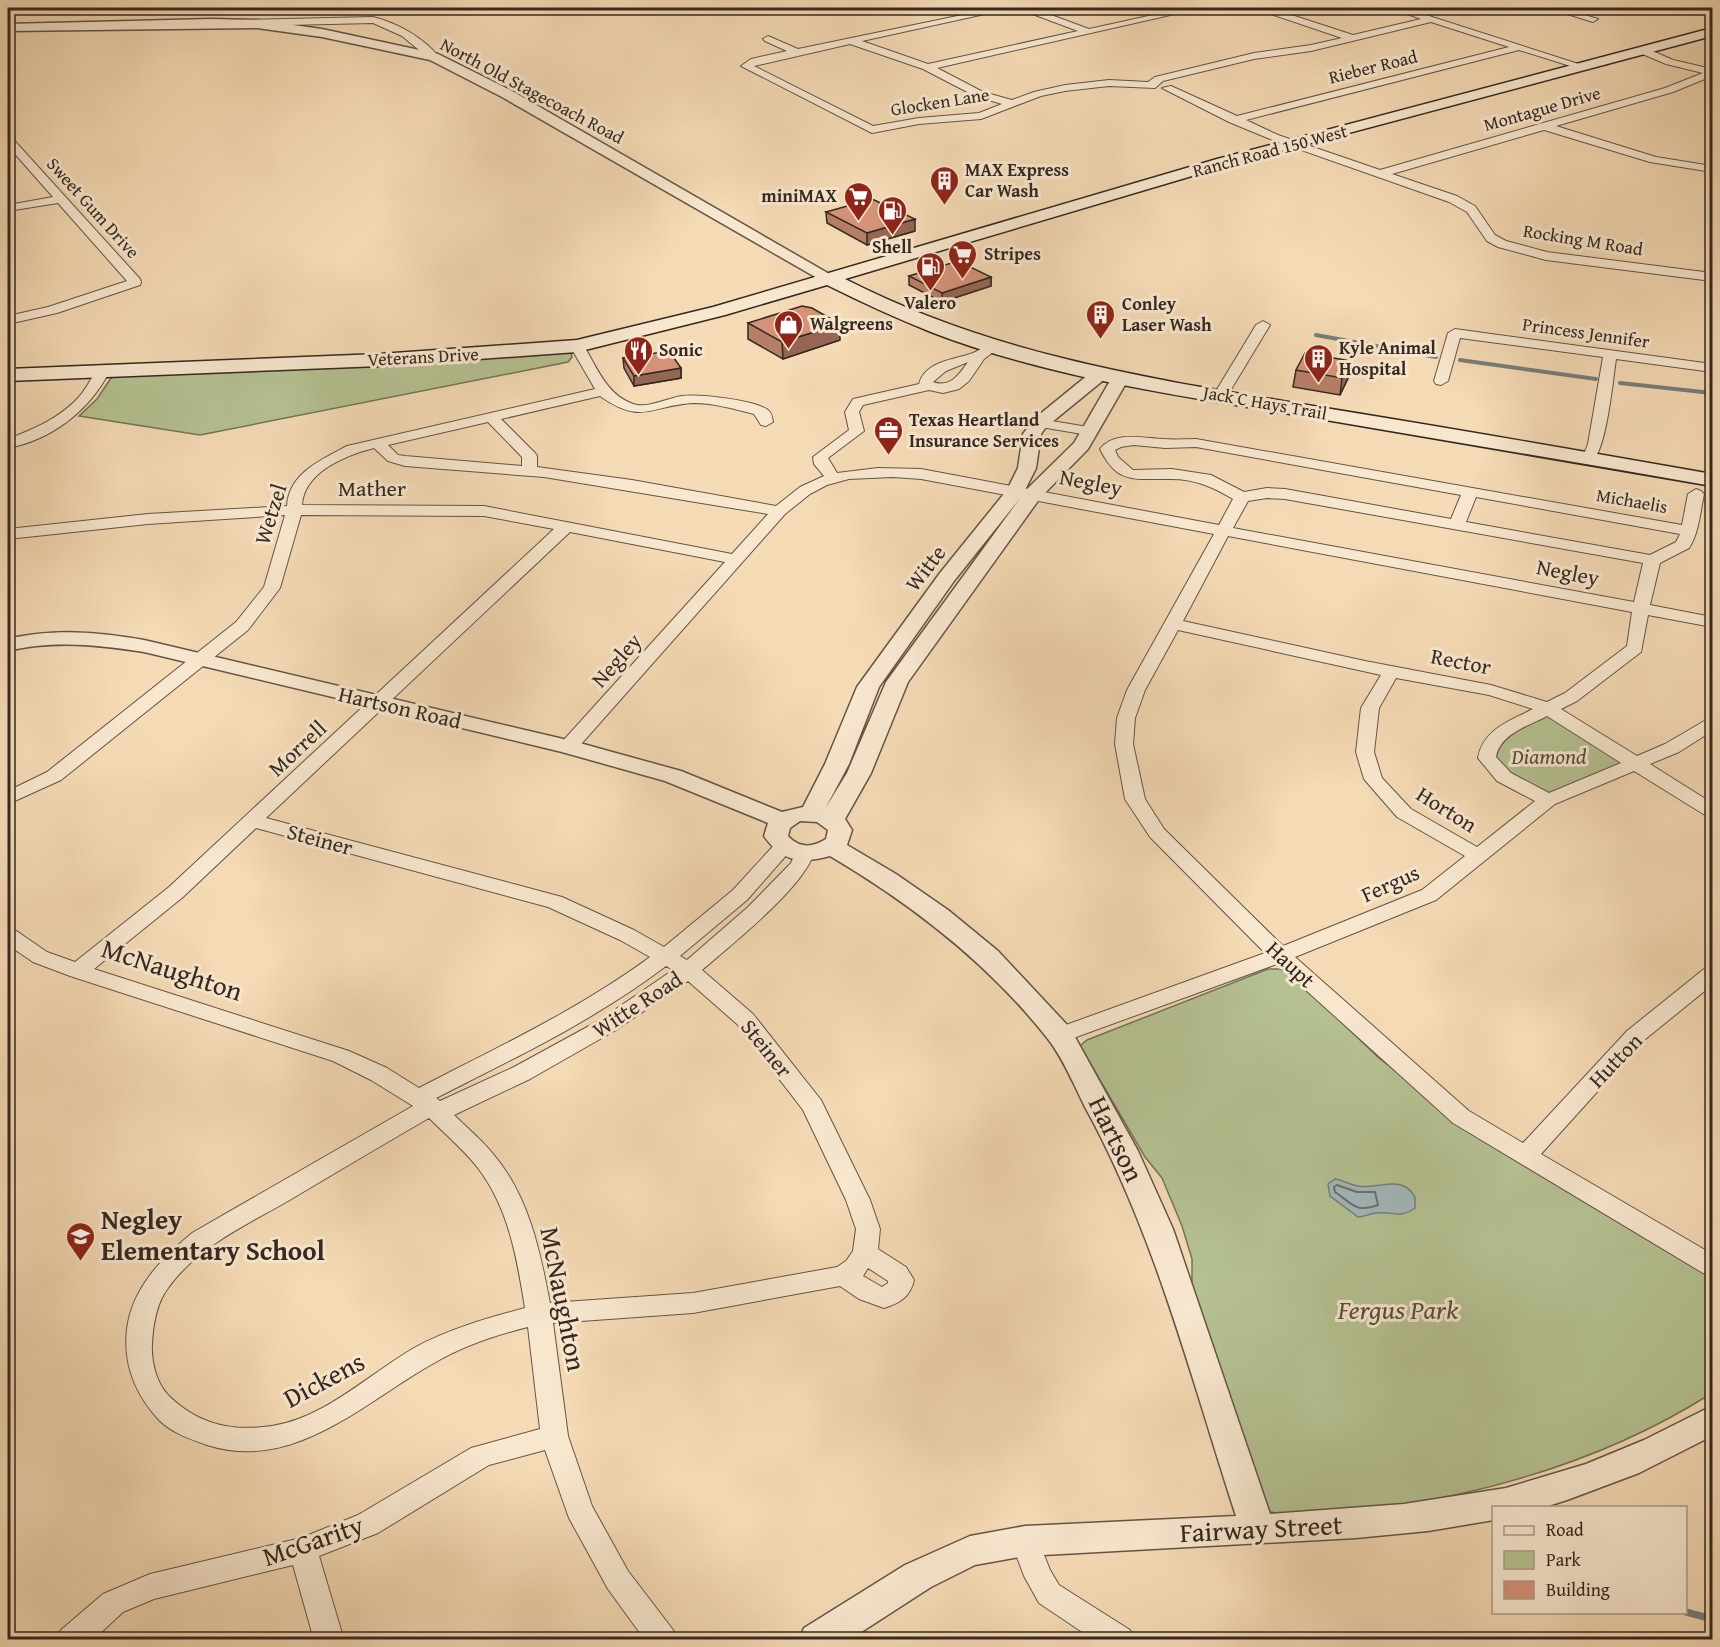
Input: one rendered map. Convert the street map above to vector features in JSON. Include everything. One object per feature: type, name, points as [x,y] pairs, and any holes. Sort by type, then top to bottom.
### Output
[{"type":"main road","name":"Ranch Road 150 West","points":[[830,279],[1092,199],[1713,32]]},
{"type":"main road","name":"Veterans Drive","points":[[8,375],[392,360],[577,346],[719,311],[830,279]]},
{"type":"main road","name":"Jack C Hays Trail","points":[[830,279],[871,303],[987,351],[1220,396],[1713,480]]},
{"type":"street","points":[[194,23],[207,8]]},
{"type":"street","points":[[225,8],[231,23],[373,20],[412,39],[430,50],[434,57]]},
{"type":"street","points":[[768,39],[797,52],[1007,8]]},
{"type":"street","points":[[1025,8],[1089,32]]},
{"type":"street","points":[[927,67],[1196,8]]},
{"type":"street","points":[[1262,8],[1353,38]]},
{"type":"street","points":[[1396,8],[1583,67]]},
{"type":"street","points":[[1553,8],[1593,20]]},
{"type":"street","points":[[1168,83],[1195,71],[1254,56],[1311,48],[1432,19]]},
{"type":"street","name":"North Old Stagecoach Road","points":[[8,28],[231,23],[311,31],[434,57],[518,100],[830,279]]},
{"type":"street","points":[[851,40],[927,67],[965,89],[1014,104]]},
{"type":"street","name":"Rieber Road","points":[[1238,118],[1520,47]]},
{"type":"street","points":[[1644,51],[1670,62],[1713,72]]},
{"type":"street","name":"Glocken Lane","points":[[797,52],[749,62],[746,66],[872,130],[919,121],[981,116],[1038,94],[1065,88],[1118,83],[1168,83]]},
{"type":"street","points":[[1168,83],[1184,83],[1195,71]]},
{"type":"street","name":"Montague Drive","points":[[1378,174],[1669,90],[1713,72]]},
{"type":"street","points":[[1168,83],[1238,118]]},
{"type":"street","points":[[1184,83],[1191,92],[1238,118]]},
{"type":"street","name":"Rocking M Road","points":[[1238,118],[1295,144],[1440,194],[1471,208],[1491,238],[1502,244],[1546,256],[1713,277]]},
{"type":"street","points":[[1544,126],[1654,160],[1713,169]]},
{"type":"street","name":"Sweet Gum Drive","points":[[8,140],[135,282],[52,310],[8,320]]},
{"type":"street","points":[[8,158],[22,156]]},
{"type":"street","points":[[8,208],[62,199]]},
{"type":"street","points":[[1220,396],[1263,325]]},
{"type":"street","name":"Princess Jennifer","points":[[1441,381],[1455,333],[1713,368]]},
{"type":"street","points":[[577,346],[603,391],[620,405],[639,410],[653,410],[682,401],[707,400],[759,411],[764,414],[766,422]]},
{"type":"street","points":[[929,386],[925,383],[928,376],[960,360],[987,351]]},
{"type":"street","points":[[833,478],[822,464],[820,457],[857,431],[852,412],[858,402],[929,386],[943,389],[954,386],[987,351]]},
{"type":"street","points":[[1589,459],[1595,444],[1610,355]]},
{"type":"street","points":[[8,444],[51,426],[72,413],[93,391],[102,372]]},
{"type":"street","points":[[1040,423],[1110,376]]},
{"type":"street","name":"Witte","points":[[825,827],[837,764],[868,687],[947,577],[1025,493],[1085,438],[1110,376]]},
{"type":"street","name":"Wetzel","points":[[8,798],[54,776],[242,626],[272,588],[294,510],[295,497],[302,483],[315,469],[352,449],[603,391]]},
{"type":"street","points":[[490,417],[530,456],[529,470]]},
{"type":"street","name":"Witte","points":[[825,827],[859,773],[897,682],[1025,493],[1032,434],[1040,423]]},
{"type":"street","name":"Michaelis","points":[[1040,423],[1085,438],[1107,449],[1118,442],[1196,443],[1688,533],[1683,545],[1652,560]]},
{"type":"street","points":[[377,443],[393,458],[405,461],[529,470],[632,485],[779,511]]},
{"type":"street","points":[[1107,449],[1112,459],[1128,474],[1140,476],[1172,474],[1210,480],[1242,496],[1267,493],[1285,494],[1652,560],[1635,648],[1571,697],[1499,734],[1489,746],[1486,758],[1504,777],[1548,800]]},
{"type":"street","name":"Negley","points":[[568,747],[779,511],[809,488],[833,478],[892,472],[921,474],[1713,622]]},
{"type":"street","points":[[1457,525],[1470,492]]},
{"type":"street","points":[[1688,533],[1696,494]]},
{"type":"street","name":"Haupt","points":[[1242,496],[1136,690],[1126,718],[1124,744],[1135,798],[1157,833],[1280,955],[1461,1116],[1713,1266]]},
{"type":"street","name":"Mather","points":[[8,534],[148,519],[294,510],[484,512],[734,559]]},
{"type":"street","name":"Morrell","points":[[78,971],[176,892],[567,527]]},
{"type":"street","name":"Rector","points":[[1174,624],[1391,672],[1497,692],[1533,702],[1713,811]]},
{"type":"street","points":[[904,637],[926,642]]},
{"type":"street","name":"Hartson Road","points":[[8,645],[30,639],[100,638],[200,660],[568,747],[673,776],[784,820]]},
{"type":"street","name":"Horton","points":[[1391,672],[1370,708],[1365,752],[1373,779],[1404,813],[1444,838],[1478,855]]},
{"type":"street","points":[[854,722],[878,724]]},
{"type":"street","name":"Fergus","points":[[1060,1035],[1280,955],[1429,895],[1548,800],[1672,748],[1713,724]]},
{"type":"street","points":[[792,816],[825,827],[824,850],[793,850],[776,836],[776,831],[784,820],[792,816]]},
{"type":"street","name":"Steiner","points":[[254,821],[555,902],[627,934],[689,970],[745,1019],[813,1106],[858,1200],[868,1229],[865,1253]]},
{"type":"street","name":"Hartson","points":[[825,827],[887,879],[939,916],[989,957],[1060,1035],[1124,1151],[1158,1229],[1258,1530]]},
{"type":"street","name":"Witte Road","points":[[793,850],[800,865],[755,912],[689,970],[608,1025],[522,1073],[451,1105],[430,1106],[627,985],[698,932],[793,850]]},
{"type":"street","name":"McNaughton","points":[[8,935],[40,957],[78,971],[341,1056],[379,1074],[430,1106],[486,1161],[509,1199],[526,1242],[539,1314],[554,1436],[579,1509],[618,1580],[663,1640]]},
{"type":"street","name":"Hutton","points":[[1526,1155],[1635,1036],[1713,974]]},
{"type":"street","name":"Dickens","points":[[430,1106],[201,1240],[174,1263],[160,1279],[144,1312],[139,1349],[146,1384],[165,1411],[178,1422],[195,1430],[233,1439],[269,1438],[293,1432],[329,1417],[439,1348],[484,1330],[539,1314]]},
{"type":"street","points":[[539,1314],[708,1301],[844,1276],[855,1268],[865,1253],[897,1274],[901,1280],[899,1289],[884,1298],[868,1292],[844,1276]]},
{"type":"street","name":"Fairway Street","points":[[817,1640],[918,1576],[970,1551],[1025,1541],[1371,1523],[1475,1509],[1534,1494],[1599,1473],[1670,1444],[1713,1420]]},
{"type":"street","name":"McGarity","points":[[71,1640],[113,1603],[150,1587],[303,1550],[368,1524],[481,1456],[554,1436]]},
{"type":"street","points":[[1025,1541],[1038,1576],[1049,1594],[1120,1640]]},
{"type":"street","points":[[303,1550],[329,1640]]},
{"type":"green space","points":[[562,351],[571,353],[572,357],[568,362],[200,435],[79,416],[97,399],[111,378],[119,376],[460,360]]},
{"type":"green space","name":"Diamond","points":[[1548,710],[1634,763],[1548,799],[1505,776],[1491,746]]},
{"type":"green space","name":"Fergus Park","points":[[1268,969],[1280,969],[1291,974],[1380,1059],[1492,1143],[1712,1276],[1712,1393],[1635,1435],[1595,1453],[1512,1481],[1469,1492],[1358,1511],[1283,1514],[1271,1512],[1263,1506],[1192,1296],[1192,1259],[1182,1226],[1162,1178],[1145,1157],[1080,1046],[1087,1040]]},
{"type":"water","points":[[1335,1179],[1366,1187],[1389,1184],[1403,1186],[1415,1197],[1415,1208],[1400,1214],[1374,1213],[1358,1217],[1330,1196],[1328,1184]]},
{"type":"building","points":[[872,199],[915,219],[867,233],[826,212]]},
{"type":"building","points":[[958,261],[991,277],[942,293],[909,276]]},
{"type":"building","points":[[802,306],[812,308],[840,324],[782,342],[748,323]]},
{"type":"building","points":[[669,351],[681,368],[634,376],[623,358]]},
{"type":"building","points":[[1305,353],[1351,361],[1342,378],[1296,370]]},
{"type":"waterway","points":[[1316,335],[1436,357]]},
{"type":"waterway","points":[[1460,360],[1596,379]]},
{"type":"waterway","points":[[1620,383],[1712,393]]},
{"type":"waterway","points":[[1687,1612],[1712,1619]]},
{"type":"place","name":"MAX Express Car Wash","points":[[944,206]]},
{"type":"place","name":"miniMAX","points":[[858,222]]},
{"type":"place","name":"Shell","points":[[892,236]]},
{"type":"place","name":"Stripes","points":[[963,280]]},
{"type":"place","name":"Valero","points":[[930,292]]},
{"type":"place","name":"Conley Laser Wash","points":[[1101,340]]},
{"type":"place","name":"Walgreens","points":[[789,350]]},
{"type":"place","name":"Sonic","points":[[638,376]]},
{"type":"place","name":"Kyle Animal Hospital","points":[[1318,384]]},
{"type":"place","name":"Texas Heartland Insurance Services","points":[[888,456]]},
{"type":"place","name":"Negley Elementary School","points":[[80,1262]]}]
